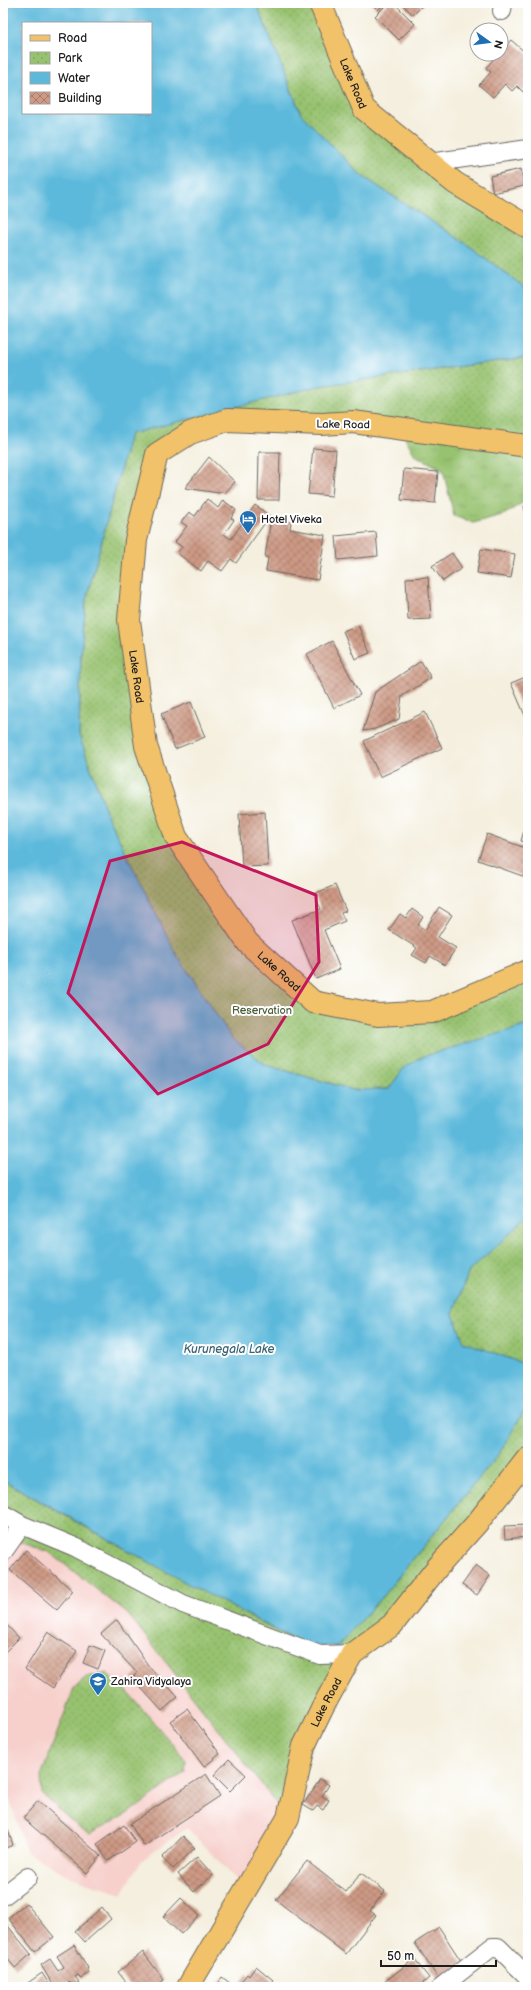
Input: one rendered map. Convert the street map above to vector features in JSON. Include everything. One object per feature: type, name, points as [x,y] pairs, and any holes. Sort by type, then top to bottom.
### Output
[{"type":"main road","name":"Lake Road","points":[[320,3],[364,109],[455,183],[528,227]]},
{"type":"main road","name":"Lake Road","points":[[528,446],[353,422],[322,424],[226,420],[190,433],[157,454],[136,540],[129,620],[146,746],[176,837],[248,943],[313,1002],[378,1015],[432,1012],[528,971]]},
{"type":"main road","name":"Lake Road","points":[[188,1987],[288,1818],[304,1746],[324,1705],[352,1654],[392,1625],[436,1569],[477,1524],[528,1458]]},
{"type":"street","points":[[429,163],[528,149]]},
{"type":"street","points":[[3,1514],[22,1525],[75,1547],[183,1604],[320,1655],[352,1654]]},
{"type":"street","points":[[3,1552],[22,1525]]},
{"type":"street","points":[[3,1896],[28,1877]]},
{"type":"street","points":[[442,1987],[492,1947],[498,1946],[528,1977]]},
{"type":"highlighted area","points":[[182,842],[316,895],[319,962],[268,1044],[158,1094],[68,993],[110,861]]},
{"type":"shaded area","name":"Zahira Vidyalaya","points":[[11,1539],[49,1552],[128,1614],[288,1818],[246,1890],[187,1828],[142,1860],[122,1894],[71,1877],[27,1853],[3,1779],[3,1556]]},
{"type":"green space","points":[[256,3],[320,3],[364,109],[528,227],[528,290],[467,244],[362,176],[301,114]]},
{"type":"green space","name":"Reservation","points":[[528,357],[528,446],[227,420],[157,454],[129,620],[176,837],[248,943],[313,1002],[432,1012],[528,971],[528,1025],[483,1039],[403,1069],[389,1089],[353,1090],[266,1065],[232,1038],[175,952],[108,817],[79,735],[81,654],[86,600],[130,433],[319,386]]},
{"type":"green space","points":[[528,421],[528,499],[505,514],[473,523],[454,516],[443,470],[415,455],[399,427]]},
{"type":"green space","points":[[528,1217],[528,1377],[522,1363],[464,1342],[453,1314],[469,1271]]},
{"type":"green space","points":[[528,1398],[528,1458],[352,1655],[324,1705],[288,1818],[128,1614],[49,1552],[11,1539],[3,1539],[3,1480],[85,1527],[320,1655],[338,1646],[386,1592],[499,1454],[525,1409]]},
{"type":"green space","points":[[107,1673],[128,1692],[186,1760],[185,1772],[132,1811],[90,1834],[76,1825],[42,1794],[41,1776],[74,1688],[86,1677]]},
{"type":"water","name":"Kurunegala Lake","points":[[3,3],[256,3],[301,114],[362,176],[467,244],[528,290],[528,357],[319,386],[130,434],[86,600],[81,654],[79,735],[108,817],[175,952],[232,1038],[266,1065],[353,1090],[389,1089],[403,1069],[421,1057],[528,1025],[528,1217],[469,1271],[453,1314],[464,1342],[522,1363],[528,1377],[528,1398],[525,1409],[499,1454],[386,1592],[338,1646],[316,1647],[295,1640],[190,1585],[3,1480]]},
{"type":"building","points":[[371,3],[385,3],[378,10]]},
{"type":"building","points":[[388,3],[394,3],[415,24],[399,40],[375,16]]},
{"type":"building","points":[[401,3],[425,3],[413,15]]},
{"type":"building","points":[[511,40],[528,55],[528,87],[523,92],[517,86],[512,91],[505,84],[493,97],[479,85],[491,72],[486,68],[491,62],[509,62],[509,42]]},
{"type":"building","points":[[521,169],[524,186],[493,193],[490,176]]},
{"type":"building","points":[[313,448],[336,450],[332,496],[308,494]]},
{"type":"building","points":[[259,452],[280,452],[279,500],[258,500]]},
{"type":"building","points":[[209,457],[235,482],[224,494],[221,491],[219,493],[185,488]]},
{"type":"building","points":[[404,469],[438,472],[435,503],[401,500]]},
{"type":"building","points":[[207,499],[218,508],[223,500],[236,510],[231,518],[234,520],[224,534],[231,539],[255,505],[270,516],[236,563],[231,559],[222,571],[208,561],[201,571],[177,553],[182,547],[175,542],[187,526],[181,522],[189,512],[195,516]]},
{"type":"building","points":[[528,505],[528,521],[527,521],[524,506]]},
{"type":"building","points":[[271,519],[291,522],[290,529],[325,535],[318,580],[266,571],[268,558],[265,557]]},
{"type":"building","points":[[376,532],[378,556],[338,560],[336,536]]},
{"type":"building","points":[[481,549],[515,554],[511,578],[477,573]]},
{"type":"building","points":[[452,553],[462,568],[443,581],[432,566]]},
{"type":"building","points":[[428,577],[431,619],[408,620],[406,578]]},
{"type":"building","points":[[358,625],[370,653],[355,659],[343,631]]},
{"type":"building","points":[[332,641],[360,695],[334,708],[307,654]]},
{"type":"building","points":[[421,661],[431,678],[402,696],[399,719],[375,729],[363,731],[375,692]]},
{"type":"building","points":[[528,676],[528,717],[526,718],[511,683]]},
{"type":"building","points":[[191,702],[205,737],[175,749],[161,714]]},
{"type":"building","points":[[425,712],[442,748],[380,777],[364,741]]},
{"type":"building","points":[[265,812],[268,866],[242,867],[239,814]]},
{"type":"building","points":[[526,824],[528,825],[528,843],[521,841]]},
{"type":"building","points":[[487,834],[528,849],[528,878],[478,860]]},
{"type":"building","points":[[335,885],[346,911],[341,913],[345,921],[324,930],[340,969],[316,979],[292,920],[321,909],[314,894]]},
{"type":"building","points":[[439,907],[452,915],[438,937],[456,948],[445,965],[430,956],[426,963],[412,955],[417,948],[389,930],[400,914],[406,918],[412,909],[423,917],[418,925],[425,930]]},
{"type":"building","points":[[528,1525],[528,1537],[505,1539],[504,1526]]},
{"type":"building","points":[[26,1550],[73,1591],[57,1610],[10,1570]]},
{"type":"building","points":[[476,1565],[490,1576],[477,1595],[462,1585]]},
{"type":"building","points":[[117,1620],[147,1664],[178,1697],[162,1711],[132,1678],[137,1673],[101,1634]]},
{"type":"building","points":[[3,1621],[19,1638],[3,1654]]},
{"type":"building","points":[[48,1632],[77,1651],[53,1688],[25,1669]]},
{"type":"building","points":[[90,1645],[105,1651],[98,1669],[83,1663]]},
{"type":"building","points":[[187,1709],[220,1754],[204,1767],[170,1721]]},
{"type":"building","points":[[229,1759],[246,1775],[230,1791],[214,1775]]},
{"type":"building","points":[[206,1774],[220,1796],[144,1846],[130,1824]]},
{"type":"building","points":[[320,1779],[329,1785],[322,1796],[329,1800],[323,1810],[317,1806],[313,1811],[303,1805]]},
{"type":"building","points":[[38,1801],[101,1856],[87,1873],[23,1818]]},
{"type":"building","points":[[3,1821],[5,1821],[13,1845],[3,1849]]},
{"type":"building","points":[[124,1825],[136,1842],[108,1861],[97,1844]]},
{"type":"building","points":[[183,1836],[195,1848],[173,1869],[162,1858]]},
{"type":"building","points":[[197,1857],[213,1875],[194,1892],[178,1874]]},
{"type":"building","points":[[307,1861],[346,1892],[361,1873],[385,1891],[370,1911],[376,1915],[346,1954],[276,1900]]},
{"type":"building","points":[[181,1898],[199,1915],[181,1934],[163,1917]]},
{"type":"building","points":[[26,1903],[54,1937],[35,1952],[8,1918]]},
{"type":"building","points":[[102,1907],[111,1919],[85,1942],[75,1931]]},
{"type":"building","points":[[3,1920],[31,1954],[15,1968],[3,1953]]},
{"type":"building","points":[[439,1927],[463,1964],[439,1980],[415,1943]]},
{"type":"building","points":[[74,1945],[88,1968],[89,1973],[81,1978],[78,1975],[75,1977],[79,1982],[73,1986],[69,1981],[63,1987],[54,1987],[41,1965],[50,1959],[58,1971],[64,1967],[57,1956]]},
{"type":"building","points":[[143,1952],[164,1980],[155,1987],[130,1987],[118,1972]]},
{"type":"building","points":[[414,1959],[429,1978],[418,1987],[388,1987],[384,1982]]},
{"type":"building","points":[[256,1966],[273,1980],[267,1987],[237,1987],[247,1974],[249,1976]]},
{"type":"building","points":[[42,1973],[51,1987],[22,1987]]},
{"type":"building","points":[[222,1977],[235,1987],[214,1987]]},
{"type":"place","name":"Hotel Viveka","points":[[248,534]]},
{"type":"place","name":"Zahira Vidyalaya","points":[[98,1696]]}]
